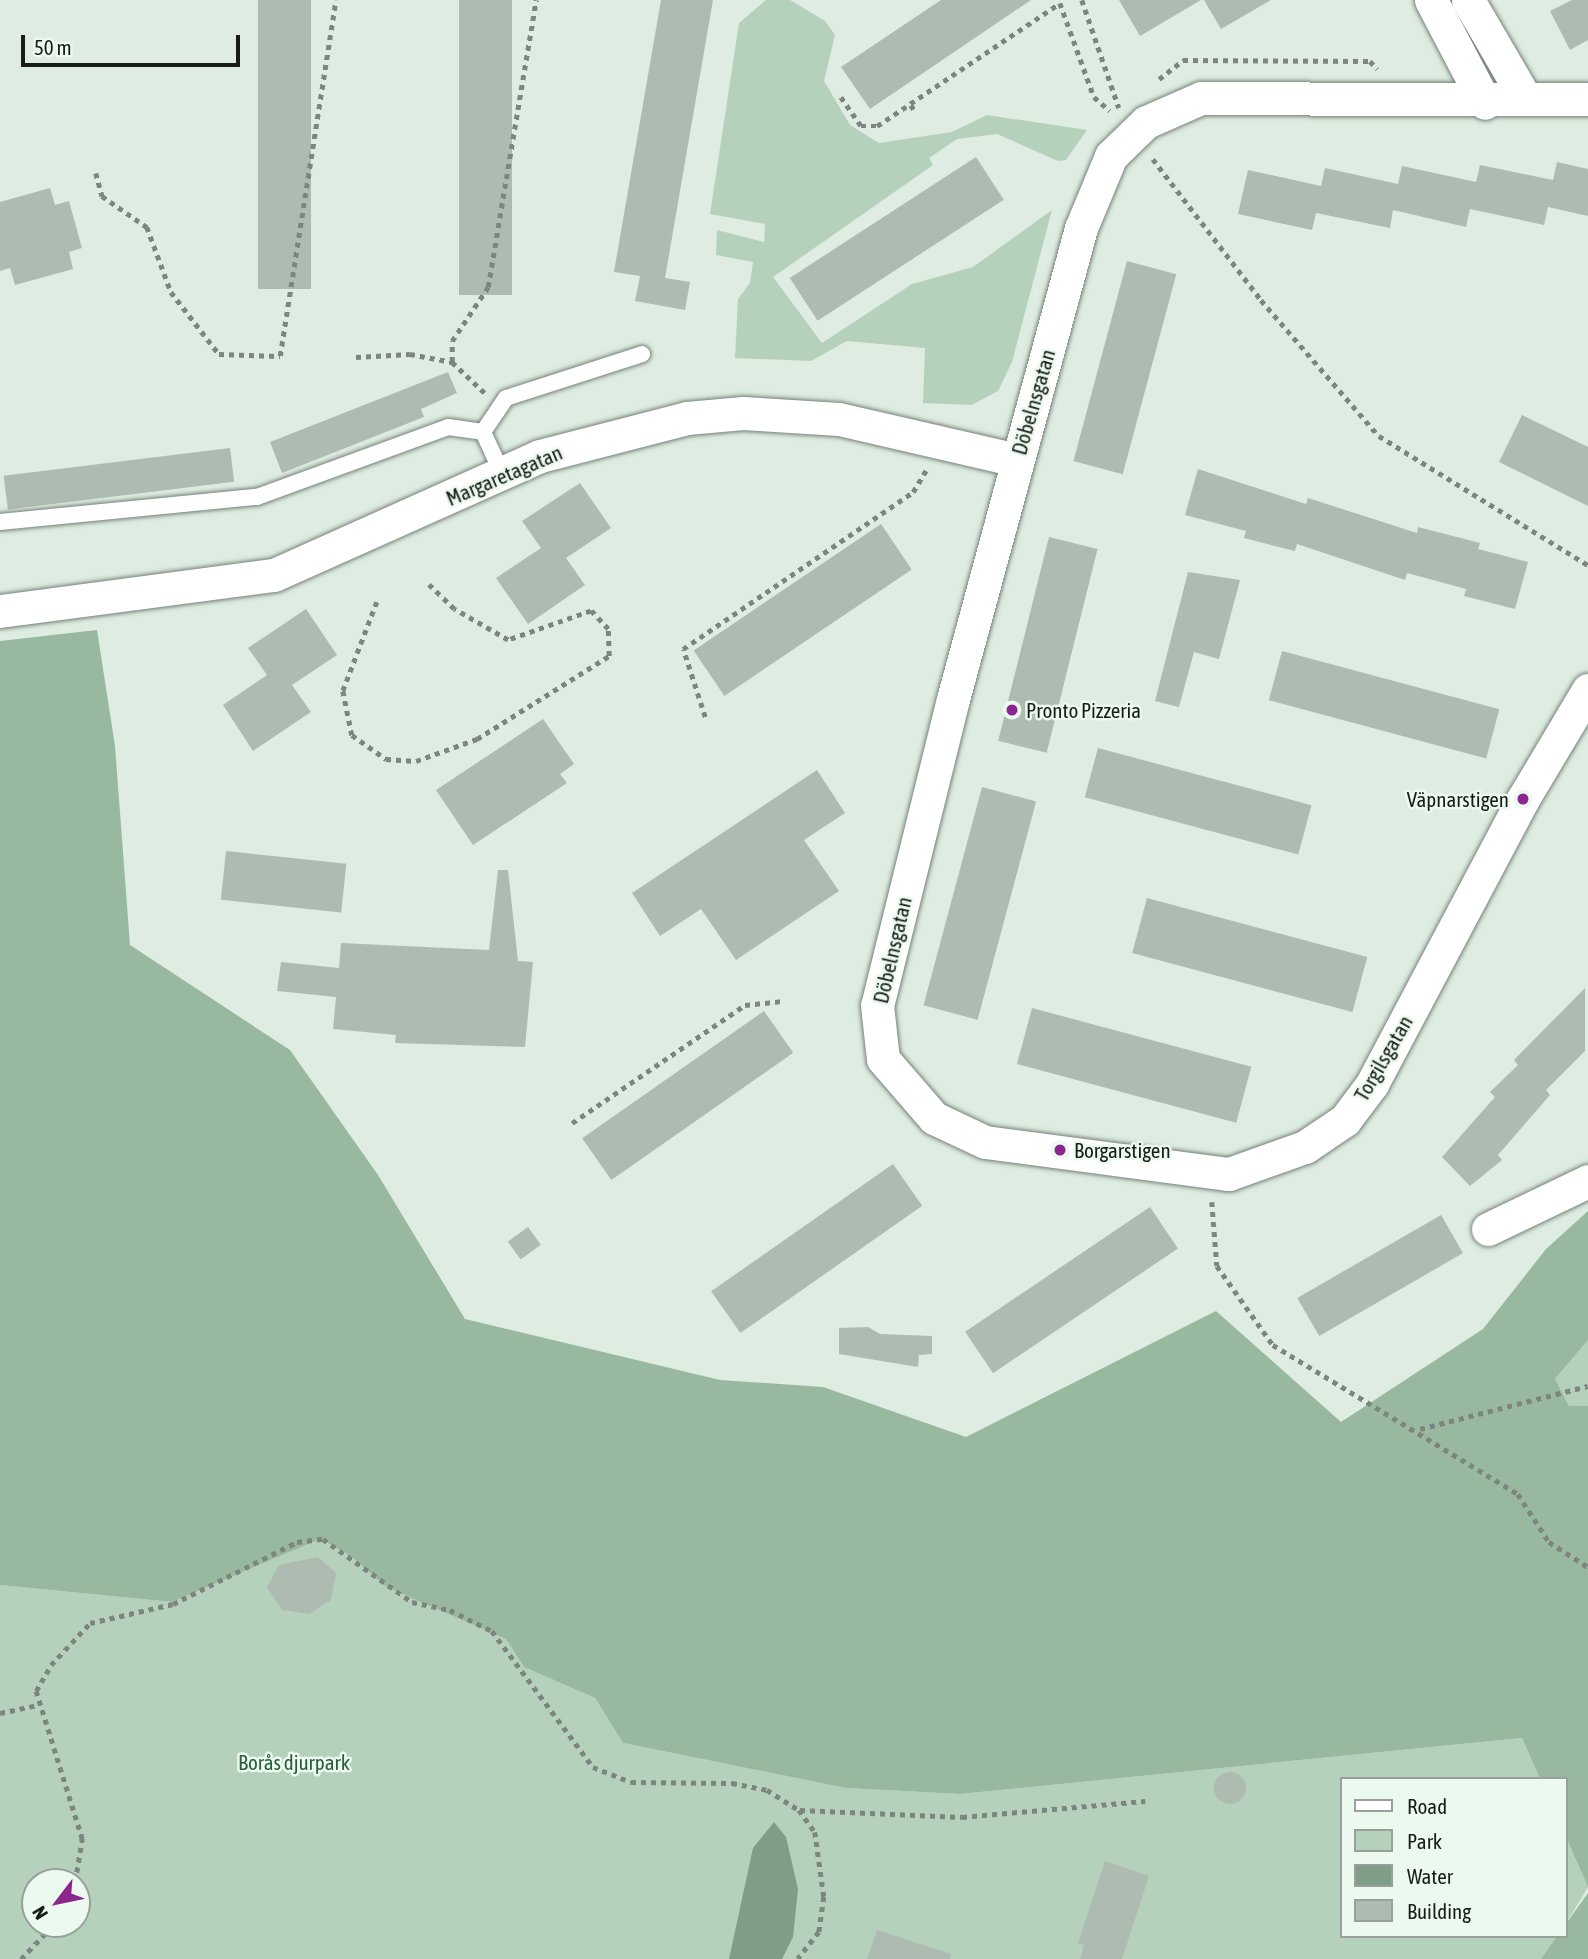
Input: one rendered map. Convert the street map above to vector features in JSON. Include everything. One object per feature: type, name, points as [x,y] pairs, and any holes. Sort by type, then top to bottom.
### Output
[{"type":"street","points":[[1431,0],[1485,103]]},
{"type":"street","points":[[1468,0],[1525,97]]},
{"type":"street","name":"Döbelnsgatan","points":[[934,1118],[883,1059],[877,1005],[1016,460],[1115,117],[1201,98],[1242,94],[1485,103],[1525,97],[1588,99]]},
{"type":"street","name":"Margaretagatan","points":[[0,611],[274,575],[502,473],[614,433],[743,413],[839,419],[1016,460]]},
{"type":"street","name":"Torgilsgatan","points":[[934,1118],[985,1142],[1229,1174],[1305,1147],[1345,1120],[1372,1084],[1523,799],[1588,690]]},
{"type":"street","points":[[1488,1229],[1588,1181]]},
{"type":"lane","points":[[483,432],[498,405],[642,354]]},
{"type":"lane","points":[[0,522],[257,497],[422,434],[448,427],[483,432]]},
{"type":"lane","points":[[483,432],[502,473]]},
{"type":"path","points":[[96,173],[102,196],[147,227],[171,292],[219,354],[280,356],[336,0]]},
{"type":"path","points":[[453,362],[452,341],[488,287],[536,0]]},
{"type":"path","points":[[1082,0],[1115,117]]},
{"type":"path","points":[[841,97],[861,126],[877,127],[1060,3],[1094,97],[1115,117],[1261,300],[1379,436],[1588,565]]},
{"type":"path","points":[[1157,82],[1184,60],[1370,61],[1388,72]]},
{"type":"path","points":[[1115,117],[1124,100]]},
{"type":"path","points":[[911,104],[916,113]]},
{"type":"path","points":[[356,356],[410,354],[453,362],[498,405]]},
{"type":"path","points":[[705,717],[683,649],[913,492],[928,464],[930,438]]},
{"type":"path","points":[[377,602],[343,691],[352,735],[386,760],[416,761],[477,739],[609,656],[608,629],[591,611],[508,640],[454,609],[429,585]]},
{"type":"path","points":[[572,1124],[745,1005],[782,1001]]},
{"type":"path","points":[[1209,1171],[1217,1266],[1273,1345],[1419,1430],[1518,1494],[1549,1542],[1588,1567]]},
{"type":"path","points":[[1419,1430],[1588,1386]]},
{"type":"path","points":[[77,1868],[82,1839],[38,1705],[36,1691],[51,1665],[90,1623],[173,1604],[298,1542],[323,1539],[412,1602],[450,1611],[492,1631],[593,1767],[631,1782],[744,1785],[799,1810],[962,1817],[1145,1801]]},
{"type":"path","points":[[0,1713],[38,1705]]},
{"type":"path","points":[[798,1959],[819,1932],[824,1897],[815,1832],[799,1810]]},
{"type":"path","points":[[21,1959],[41,1938]]},
{"type":"green space","points":[[766,0],[790,0],[825,21],[835,35],[824,81],[850,125],[879,143],[952,132],[987,115],[1087,130],[1066,160],[1058,161],[997,134],[957,139],[929,158],[933,165],[773,277],[822,343],[912,284],[973,267],[1052,210],[1012,362],[998,391],[972,405],[923,403],[925,348],[847,341],[811,361],[735,358],[738,299],[750,283],[753,262],[716,255],[717,230],[764,242],[765,224],[710,214],[739,23]]},
{"type":"green space","points":[[1588,1340],[1588,1406],[1569,1406],[1555,1379]]},
{"type":"green space","name":"Borås djurpark","points":[[319,1539],[352,1557],[386,1587],[506,1639],[524,1667],[595,1698],[623,1743],[846,1788],[960,1794],[1522,1738],[1539,1777],[1340,1777],[1340,1938],[1556,1938],[1541,1959],[0,1959],[0,1585],[172,1602]]},
{"type":"green space","points":[[1567,1840],[1588,1887],[1567,1922]]},
{"type":"shaded area","points":[[97,630],[115,746],[130,945],[290,1050],[378,1175],[465,1319],[720,1380],[823,1387],[966,1437],[1216,1311],[1341,1422],[1483,1329],[1546,1249],[1588,1211],[1588,1340],[1555,1379],[1569,1406],[1588,1406],[1588,1887],[1567,1840],[1567,1777],[1539,1777],[1522,1738],[960,1794],[846,1788],[623,1743],[595,1698],[524,1667],[506,1639],[386,1587],[352,1557],[320,1539],[172,1602],[0,1585],[0,641]]},
{"type":"shaded area","points":[[1588,1893],[1588,1959],[1541,1959],[1556,1938],[1567,1938],[1567,1922]]},
{"type":"water","points":[[774,1822],[786,1837],[798,1889],[793,1937],[782,1959],[729,1959],[753,1848]]},
{"type":"building","points":[[258,0],[311,0],[311,289],[258,289]]},
{"type":"building","points":[[459,0],[512,0],[512,295],[459,295]]},
{"type":"building","points":[[661,0],[713,0],[665,278],[690,282],[685,310],[635,301],[640,276],[614,272]]},
{"type":"building","points":[[941,0],[1031,0],[870,109],[841,67]]},
{"type":"building","points":[[1119,0],[1201,0],[1140,36]]},
{"type":"building","points":[[1204,0],[1271,0],[1221,29]]},
{"type":"building","points":[[1572,0],[1588,0],[1588,40],[1570,50],[1550,11]]},
{"type":"building","points":[[976,157],[1004,200],[818,321],[790,278]]},
{"type":"building","points":[[1557,162],[1588,169],[1588,216],[1548,207],[1544,225],[1470,209],[1466,227],[1393,210],[1390,228],[1316,213],[1312,230],[1238,214],[1248,170],[1321,186],[1325,168],[1398,184],[1402,166],[1476,182],[1480,165],[1553,180]]},
{"type":"building","points":[[50,188],[55,205],[69,201],[82,248],[69,252],[73,269],[15,285],[10,268],[0,271],[0,202]]},
{"type":"building","points":[[1127,261],[1176,274],[1123,474],[1073,461]]},
{"type":"building","points":[[448,372],[457,393],[421,409],[424,417],[282,473],[270,442]]},
{"type":"building","points":[[1522,415],[1588,447],[1588,506],[1499,462]]},
{"type":"building","points":[[230,448],[234,482],[8,510],[4,476]]},
{"type":"building","points":[[1198,469],[1306,504],[1308,498],[1417,533],[1418,527],[1480,543],[1478,549],[1528,562],[1515,609],[1464,596],[1466,589],[1407,573],[1405,580],[1297,544],[1295,551],[1244,538],[1246,531],[1185,515]]},
{"type":"building","points":[[580,483],[611,528],[566,558],[585,585],[528,624],[496,578],[541,548],[522,521]]},
{"type":"building","points":[[881,524],[912,570],[724,696],[694,650]]},
{"type":"building","points":[[1049,537],[1098,549],[1047,753],[998,741]]},
{"type":"building","points":[[1188,572],[1240,580],[1219,659],[1194,652],[1179,707],[1155,701]]},
{"type":"building","points":[[306,609],[337,655],[292,685],[311,712],[253,751],[223,705],[267,675],[248,648]]},
{"type":"building","points":[[1282,651],[1499,709],[1486,758],[1269,700]]},
{"type":"building","points":[[543,719],[574,764],[560,774],[567,783],[473,845],[436,790]]},
{"type":"building","points":[[1098,748],[1311,805],[1298,854],[1085,797]]},
{"type":"building","points":[[817,770],[845,813],[804,840],[839,891],[736,960],[701,909],[660,936],[632,893]]},
{"type":"building","points":[[982,787],[1036,801],[978,1020],[924,1005]]},
{"type":"building","points":[[226,851],[346,864],[341,912],[221,900]]},
{"type":"building","points":[[498,870],[508,870],[518,961],[533,962],[525,1047],[395,1043],[396,1035],[333,1029],[336,997],[277,991],[281,962],[339,968],[341,943],[489,950]]},
{"type":"building","points":[[1147,898],[1367,957],[1352,1012],[1132,953]]},
{"type":"building","points":[[1585,988],[1585,1051],[1546,1090],[1550,1095],[1498,1155],[1502,1160],[1470,1186],[1442,1157],[1495,1097],[1490,1092],[1518,1065],[1514,1060]]},
{"type":"building","points":[[1032,1008],[1251,1067],[1236,1123],[1017,1064]]},
{"type":"building","points":[[764,1011],[793,1053],[611,1180],[582,1138]]},
{"type":"building","points":[[893,1164],[922,1206],[740,1333],[711,1291]]},
{"type":"building","points":[[1150,1207],[1178,1248],[993,1373],[965,1332]]},
{"type":"building","points":[[1441,1215],[1463,1253],[1319,1336],[1297,1298]]},
{"type":"building","points":[[528,1227],[541,1245],[521,1259],[508,1242]]},
{"type":"building","points":[[868,1327],[880,1334],[932,1336],[932,1354],[919,1355],[918,1367],[839,1354],[839,1328]]},
{"type":"building","points":[[318,1557],[336,1573],[331,1600],[309,1614],[282,1610],[267,1587],[279,1565]]},
{"type":"building","points":[[1230,1772],[1241,1777],[1246,1788],[1241,1799],[1230,1804],[1219,1799],[1214,1788],[1219,1777]]},
{"type":"building","points":[[1105,1861],[1149,1876],[1122,1959],[1080,1959],[1084,1945],[1078,1943]]},
{"type":"building","points":[[877,1930],[951,1954],[950,1959],[867,1959]]},
{"type":"place","name":"Pronto Pizzeria","points":[[1012,710]]},
{"type":"place","name":"Väpnarstigen","points":[[1523,799]]},
{"type":"place","name":"Borgarstigen","points":[[1060,1150]]}]
